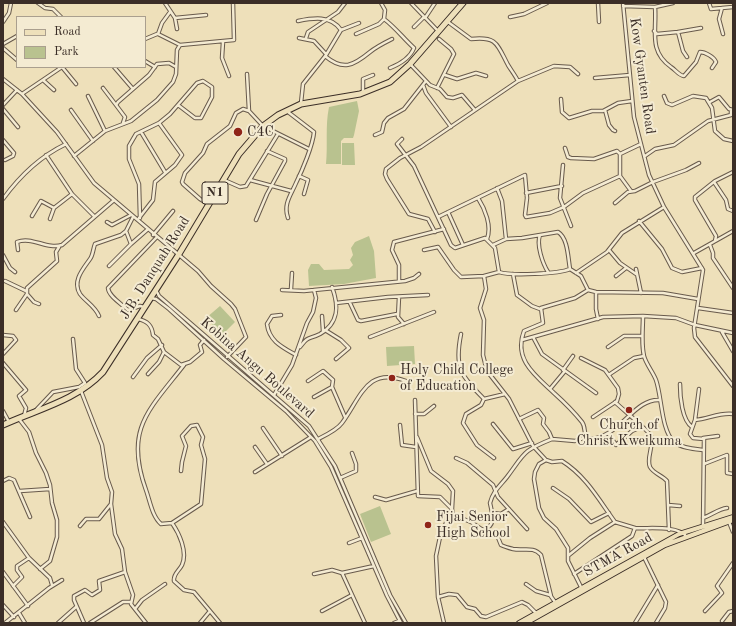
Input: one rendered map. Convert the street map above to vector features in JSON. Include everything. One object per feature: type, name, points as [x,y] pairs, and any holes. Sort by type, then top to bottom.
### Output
[{"type":"highway","name":"J.B. Danquah Road","points":[[3,425],[32,414],[82,391],[86,385],[103,372],[138,319],[155,289],[179,254],[208,204],[246,144],[263,126],[286,110],[301,104],[363,93],[390,82],[412,62],[463,3]]},
{"type":"main road","name":"STMA Road","points":[[520,623],[581,587],[684,535],[703,526],[733,517]]},
{"type":"main road","name":"STMA Road","points":[[526,623],[684,535],[731,521]]},
{"type":"street","points":[[3,22],[9,13],[11,3]]},
{"type":"street","points":[[38,3],[46,8],[53,9],[60,16]]},
{"type":"street","points":[[165,3],[175,18],[177,29]]},
{"type":"street","points":[[146,39],[158,34],[180,45],[234,40],[233,3]]},
{"type":"street","points":[[306,38],[308,32],[329,20],[345,3]]},
{"type":"street","points":[[356,34],[379,24],[384,19],[385,10],[381,3]]},
{"type":"street","points":[[411,3],[438,31]]},
{"type":"street","points":[[414,27],[435,3]]},
{"type":"street","points":[[510,17],[532,11],[547,3]]},
{"type":"street","points":[[598,3],[599,22]]},
{"type":"street","points":[[623,4],[655,7],[673,3]]},
{"type":"street","points":[[709,3],[711,8],[733,7]]},
{"type":"street","name":"Kow Gyanten Road","points":[[623,4],[634,117],[645,156],[653,182],[664,207],[702,268]]},
{"type":"street","points":[[655,7],[654,31],[662,60],[680,75],[684,76],[692,67],[700,52],[715,59],[716,62],[712,68]]},
{"type":"street","points":[[722,8],[719,19],[723,34]]},
{"type":"street","points":[[158,34],[162,23],[170,12]]},
{"type":"street","points":[[175,18],[206,15]]},
{"type":"street","points":[[298,21],[312,18],[329,20],[338,25],[341,30]]},
{"type":"street","points":[[384,19],[394,26],[400,35],[414,48],[409,56],[398,65],[390,68]]},
{"type":"street","points":[[447,21],[471,39],[485,38],[493,40],[503,52],[518,81]]},
{"type":"street","points":[[301,104],[303,84],[326,55],[341,30],[359,23]]},
{"type":"street","points":[[654,31],[659,34],[701,28]]},
{"type":"street","points":[[678,32],[683,51],[687,57]]},
{"type":"street","points":[[3,44],[16,37]]},
{"type":"street","points":[[299,38],[306,38],[316,43],[326,55],[338,65],[349,65],[360,60],[371,51],[392,39]]},
{"type":"street","points":[[437,88],[454,54],[451,49],[439,39]]},
{"type":"street","points":[[223,42],[222,58],[229,76]]},
{"type":"street","points":[[74,156],[105,131],[130,121],[157,100],[173,82],[176,74],[177,50],[180,45]]},
{"type":"street","points":[[3,48],[16,59]]},
{"type":"street","points":[[409,56],[426,81],[432,87],[437,88],[449,98],[462,95],[474,109]]},
{"type":"street","points":[[146,62],[155,67]]},
{"type":"street","points":[[116,105],[149,75],[160,62],[169,63],[176,67]]},
{"type":"street","points":[[435,232],[428,219],[409,214],[385,174],[386,169],[404,155],[421,147],[474,109],[518,81],[554,66],[570,67],[578,74]]},
{"type":"street","points":[[22,94],[61,68]]},
{"type":"street","points":[[63,68],[76,84]]},
{"type":"street","points":[[115,68],[132,89]]},
{"type":"street","points":[[247,74],[249,111]]},
{"type":"street","points":[[444,75],[454,79],[474,74],[486,76]]},
{"type":"street","points":[[363,93],[363,79],[373,75]]},
{"type":"street","points":[[595,78],[630,75]]},
{"type":"street","points":[[3,79],[22,94],[57,132],[87,175],[113,201],[156,238],[179,254],[235,309],[246,337],[227,357]]},
{"type":"street","points":[[43,80],[54,90]]},
{"type":"street","points":[[140,218],[138,178],[128,153],[132,139],[141,132],[159,123],[178,105],[197,83],[203,81],[212,87],[212,97],[202,118],[195,118],[178,105]]},
{"type":"street","points":[[375,135],[382,132],[384,123],[388,118],[404,109],[426,81]]},
{"type":"street","points":[[423,85],[432,102],[451,126]]},
{"type":"street","points":[[104,88],[125,117],[123,123]]},
{"type":"street","points":[[3,105],[17,90]]},
{"type":"street","points":[[88,96],[105,131]]},
{"type":"street","points":[[664,96],[667,103],[672,105],[693,96],[706,98],[710,102],[714,118],[715,131],[718,135],[733,141]]},
{"type":"street","points":[[645,156],[655,149],[674,144],[714,118],[731,115],[732,110],[720,98],[710,102]]},
{"type":"street","points":[[561,99],[562,112],[569,118],[592,111],[605,110],[618,103],[632,101]]},
{"type":"street","points":[[3,109],[18,127]]},
{"type":"street","points":[[208,204],[200,200],[182,182],[185,173],[202,153],[207,144],[230,126],[236,112],[243,109],[249,111],[263,126],[308,149]]},
{"type":"street","points":[[71,110],[93,141]]},
{"type":"street","points":[[286,110],[313,130],[314,136],[299,176],[291,191],[286,207],[288,218]]},
{"type":"street","points":[[605,110],[609,125],[612,130],[615,131]]},
{"type":"street","points":[[137,221],[153,200],[155,182],[180,159],[182,153],[159,123]]},
{"type":"street","points":[[141,132],[165,172]]},
{"type":"street","points":[[223,180],[243,188],[246,186],[278,134]]},
{"type":"street","points":[[402,139],[397,144],[414,166],[451,245],[455,248],[483,237],[487,239],[493,244],[499,272]]},
{"type":"street","points":[[3,140],[14,153],[13,156],[5,160]]},
{"type":"street","points":[[3,199],[9,190],[46,155],[66,144]]},
{"type":"street","points":[[620,154],[642,144]]},
{"type":"street","points":[[565,148],[568,156],[571,158],[594,159],[617,151],[620,154]]},
{"type":"street","points":[[256,220],[270,187],[285,159],[267,151]]},
{"type":"street","points":[[620,154],[620,176],[632,191]]},
{"type":"street","points":[[46,155],[72,194],[94,216]]},
{"type":"street","points":[[615,203],[625,194],[686,170],[699,163]]},
{"type":"street","points":[[563,165],[560,198],[571,226]]},
{"type":"street","points":[[715,241],[716,236],[695,198],[696,194],[733,172]]},
{"type":"street","points":[[438,217],[525,175],[526,193],[524,212],[526,217],[550,213],[564,207],[583,193],[620,176]]},
{"type":"street","points":[[299,176],[308,180],[304,194]]},
{"type":"street","points":[[250,180],[270,187],[291,191]]},
{"type":"street","points":[[714,182],[726,200],[728,209],[733,211]]},
{"type":"street","points":[[526,193],[562,186]]},
{"type":"street","points":[[497,188],[502,201],[506,239]]},
{"type":"street","points":[[50,219],[54,208],[72,194]]},
{"type":"street","points":[[478,198],[485,210],[488,224],[487,239]]},
{"type":"street","points":[[32,216],[41,201],[54,208]]},
{"type":"street","points":[[16,310],[27,292],[57,261],[56,252],[60,246],[67,243],[94,216],[113,201]]},
{"type":"street","points":[[576,273],[609,250],[622,233],[664,207]]},
{"type":"street","points":[[153,234],[173,211]]},
{"type":"street","points":[[448,212],[463,245]]},
{"type":"street","points":[[108,222],[112,225],[132,216]]},
{"type":"street","points":[[99,316],[93,306],[81,295],[78,285],[79,275],[93,253],[95,244],[117,237],[126,231],[132,216]]},
{"type":"street","points":[[639,222],[662,249],[672,268],[682,272],[702,268],[703,275],[695,325],[696,339],[733,386]]},
{"type":"street","points":[[399,281],[399,265],[392,250],[394,242],[444,229]]},
{"type":"street","points":[[109,266],[147,230]]},
{"type":"street","points":[[126,231],[131,244]]},
{"type":"street","points":[[694,253],[733,231]]},
{"type":"street","points":[[493,244],[506,239],[555,232],[562,235],[570,269]]},
{"type":"street","points":[[540,235],[539,245],[545,267],[548,272]]},
{"type":"street","points":[[144,308],[140,306],[128,310],[114,298],[108,288],[156,238]]},
{"type":"street","points":[[18,250],[17,242],[24,239],[60,246]]},
{"type":"street","points":[[710,245],[713,258],[733,288]]},
{"type":"street","points":[[424,250],[438,247],[454,270],[462,277],[484,276],[499,272],[513,274],[570,269],[581,276],[588,290]]},
{"type":"street","points":[[609,250],[626,268],[636,274]]},
{"type":"street","points":[[3,255],[10,268],[15,272]]},
{"type":"street","points":[[616,276],[626,268]]},
{"type":"street","points":[[636,268],[641,293]]},
{"type":"street","points":[[291,289],[292,273]]},
{"type":"street","points":[[282,290],[314,290],[399,281],[414,278],[419,274]]},
{"type":"street","points":[[513,274],[518,295],[532,306],[540,309],[575,298],[588,290],[596,292],[667,294],[698,299]]},
{"type":"street","points":[[484,276],[486,292],[480,306],[480,314],[484,320],[483,358],[487,371],[505,394],[533,445],[546,460],[552,462],[562,461],[569,466],[597,494],[615,522],[635,528],[669,530],[684,535]]},
{"type":"street","points":[[6,281],[27,292],[34,302],[39,304]]},
{"type":"street","points":[[298,350],[307,338],[324,331],[337,316],[336,303],[332,287]]},
{"type":"street","name":"Kobina Angu Boulevard","points":[[155,289],[158,297],[203,340],[297,421],[312,437],[331,467],[400,622]]},
{"type":"street","points":[[271,398],[286,378],[298,350],[315,306],[314,290]]},
{"type":"street","points":[[596,292],[596,309],[598,319]]},
{"type":"street","points":[[336,303],[350,303],[388,297],[428,295]]},
{"type":"street","points":[[150,298],[158,297]]},
{"type":"street","name":"Kobina Angu Boulevard","points":[[158,297],[300,418],[318,439],[329,455],[390,595],[406,623]]},
{"type":"street","points":[[399,297],[397,314],[404,324]]},
{"type":"street","points":[[350,303],[358,320],[361,321],[397,314]]},
{"type":"street","points":[[698,308],[733,313]]},
{"type":"street","points":[[540,309],[543,323],[540,326],[526,330],[522,340],[522,352],[529,369],[582,423],[586,437]]},
{"type":"street","points":[[370,337],[434,312]]},
{"type":"street","points":[[281,315],[272,316],[267,324],[268,329],[277,344],[296,354]]},
{"type":"street","points":[[322,316],[324,331]]},
{"type":"street","points":[[522,340],[598,319],[643,316],[676,318],[695,325],[733,334]]},
{"type":"street","points":[[643,316],[642,336],[644,356],[656,380],[664,420],[672,439],[680,445],[703,450]]},
{"type":"street","points":[[138,319],[148,323],[152,328],[153,335],[162,345],[164,352],[179,364],[190,362],[202,352],[200,345],[206,338]]},
{"type":"street","points":[[324,331],[341,340],[349,348],[336,359]]},
{"type":"street","points":[[722,331],[733,351]]},
{"type":"street","points":[[461,334],[458,354],[460,371],[484,400]]},
{"type":"street","points":[[3,335],[13,336],[16,340],[3,354]]},
{"type":"street","points":[[533,336],[542,354],[596,394]]},
{"type":"street","points":[[608,347],[624,336],[642,336]]},
{"type":"street","points":[[32,414],[50,394],[86,385],[76,369],[73,339]]},
{"type":"street","points":[[133,377],[147,358],[162,345]]},
{"type":"street","points":[[148,374],[159,362],[164,352]]},
{"type":"street","points":[[550,389],[573,356]]},
{"type":"street","points":[[610,374],[634,358],[644,356]]},
{"type":"street","points":[[581,358],[597,364],[610,374],[618,388],[618,397],[615,402],[594,417]]},
{"type":"street","points":[[3,364],[26,390],[20,396],[26,408],[22,418],[50,485],[57,520],[57,537],[50,561],[40,569]]},
{"type":"street","points":[[181,472],[186,446],[182,436],[191,426],[197,425],[203,437],[200,445],[205,459],[201,504],[172,523],[161,524],[155,517],[140,472],[139,436],[141,427],[152,404],[184,364]]},
{"type":"street","points":[[308,381],[323,371],[333,380],[332,387],[345,418]]},
{"type":"street","points":[[318,439],[338,427],[364,389],[379,377],[390,377],[406,381]]},
{"type":"street","points":[[680,384],[683,415],[686,423],[692,428]]},
{"type":"street","points":[[314,398],[332,387]]},
{"type":"street","points":[[699,389],[691,436],[703,438],[718,436]]},
{"type":"street","points":[[82,391],[102,445],[112,492],[110,504],[115,534],[122,549],[125,572],[132,595],[131,602],[135,610],[146,623]]},
{"type":"street","points":[[494,458],[477,445],[463,423],[466,414],[480,405],[484,400],[505,394]]},
{"type":"street","points":[[415,400],[417,491],[419,497],[440,497],[452,509]]},
{"type":"street","points":[[493,424],[513,449],[552,439],[575,441],[586,437],[590,439],[608,433],[630,417],[646,402],[660,400]]},
{"type":"street","points":[[615,402],[641,427],[648,431],[651,436],[650,467],[667,481],[669,530]]},
{"type":"street","points":[[415,414],[424,414],[434,406]]},
{"type":"street","points":[[519,419],[538,410],[544,418],[543,424],[552,439]]},
{"type":"street","points":[[3,411],[9,422]]},
{"type":"street","points":[[694,420],[706,419],[722,413],[733,414]]},
{"type":"street","points":[[400,425],[402,445],[416,447]]},
{"type":"street","points":[[608,433],[616,445],[632,432],[641,427]]},
{"type":"street","points":[[263,428],[282,456]]},
{"type":"street","points":[[416,435],[431,470],[448,484],[453,491],[452,515],[471,522],[480,529],[497,535],[501,545],[514,549],[531,549],[538,552],[541,555],[551,596],[555,602]]},
{"type":"street","points":[[255,472],[312,437]]},
{"type":"street","points":[[703,438],[703,526]]},
{"type":"street","points":[[480,529],[486,529],[490,526],[493,514],[490,503],[495,490],[507,478],[520,457],[533,445]]},
{"type":"street","points":[[255,447],[267,464]]},
{"type":"street","points":[[340,478],[356,471],[356,464],[352,453]]},
{"type":"street","points":[[704,464],[727,455],[727,473],[733,474]]},
{"type":"street","points":[[456,458],[467,463],[493,485],[509,509],[527,528]]},
{"type":"street","points":[[546,460],[539,464],[535,472],[534,479],[539,508],[544,518],[556,529],[568,548],[568,562],[581,587]]},
{"type":"street","points":[[3,481],[11,478],[20,491],[30,517]]},
{"type":"street","points":[[553,488],[569,499],[591,522],[609,513]]},
{"type":"street","points":[[20,491],[50,489]]},
{"type":"street","points":[[375,497],[386,500],[417,491]]},
{"type":"street","points":[[80,526],[86,518],[99,519],[110,504]]},
{"type":"street","points":[[668,505],[680,506]]},
{"type":"street","points":[[703,518],[716,513],[719,509],[727,508]]},
{"type":"street","points":[[444,623],[438,597],[436,552],[440,537],[452,509]]},
{"type":"street","points":[[493,514],[501,514],[509,509]]},
{"type":"street","points":[[731,521],[733,532]]},
{"type":"street","points":[[3,522],[29,558],[50,578],[52,585]]},
{"type":"street","points":[[568,556],[615,522]]},
{"type":"street","points":[[172,523],[179,535],[183,555],[182,564],[175,575],[174,581],[184,590],[194,592],[220,623]]},
{"type":"street","points":[[3,531],[7,528]]},
{"type":"street","points":[[574,574],[632,536],[635,528]]},
{"type":"street","points":[[350,543],[362,538]]},
{"type":"street","points":[[644,557],[666,605],[656,623]]},
{"type":"street","points":[[13,586],[22,577],[17,570],[17,566],[29,558]]},
{"type":"street","points":[[705,611],[722,593],[717,586],[733,563]]},
{"type":"street","points":[[314,574],[332,570],[342,573],[374,566]]},
{"type":"street","points":[[3,572],[28,606]]},
{"type":"street","points":[[84,623],[73,599],[85,590],[92,595],[100,590],[99,581],[125,572]]},
{"type":"street","points":[[342,573],[364,623]]},
{"type":"street","points":[[5,623],[19,614],[52,585],[62,580]]},
{"type":"street","points":[[135,610],[137,604],[165,584]]},
{"type":"street","points":[[526,584],[536,591],[551,596]]},
{"type":"street","points":[[635,623],[658,585]]},
{"type":"street","points":[[438,597],[449,594],[457,595],[467,607],[477,610],[482,616],[486,617],[522,602],[528,605],[536,614]]},
{"type":"street","points":[[322,611],[352,595]]},
{"type":"street","points":[[90,623],[123,602],[131,602]]},
{"type":"street","points":[[3,605],[14,617]]},
{"type":"street","points":[[58,623],[76,607]]},
{"type":"street","points":[[200,623],[210,611]]},
{"type":"street","points":[[722,621],[729,612],[733,612]]},
{"type":"street","points":[[19,614],[25,623]]},
{"type":"street","points":[[394,623],[400,622]]},
{"type":"green space","points":[[357,101],[359,111],[353,138],[344,138],[341,141],[341,164],[326,164],[327,121],[329,107]]},
{"type":"green space","points":[[342,143],[354,143],[355,165],[342,165]]},
{"type":"green space","points":[[369,236],[374,251],[376,278],[344,284],[309,286],[308,270],[311,264],[319,264],[324,270],[349,269],[353,265],[350,260],[353,255],[351,248],[355,242]]},
{"type":"green space","points":[[220,306],[235,322],[222,335],[206,318]]},
{"type":"green space","points":[[414,346],[415,364],[387,366],[386,347]]},
{"type":"green space","points":[[380,506],[391,534],[371,542],[360,514]]},
{"type":"place","name":"C4C","points":[[238,132]]},
{"type":"place","name":"Holy Child College of Education","points":[[392,378]]},
{"type":"place","name":"Church of Christ Kweikuma","points":[[629,410]]},
{"type":"place","name":"Fijai Senior High School","points":[[428,525]]}]
